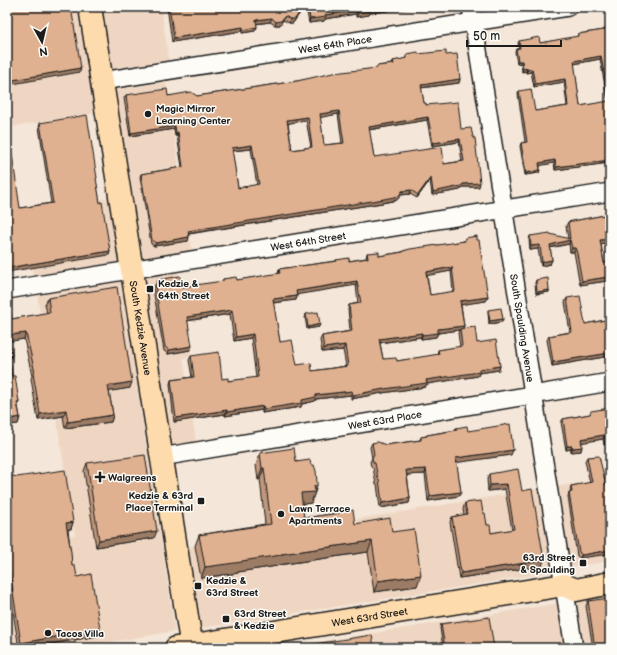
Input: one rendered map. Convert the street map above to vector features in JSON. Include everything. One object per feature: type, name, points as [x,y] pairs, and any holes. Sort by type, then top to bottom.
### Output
[{"type":"main road","name":"South Kedzie Avenue","points":[[90,7],[161,457],[186,647]]},
{"type":"main road","name":"West 63rd Street","points":[[564,585],[572,577],[606,572],[610,573]]},
{"type":"main road","name":"West 63rd Street","points":[[186,647],[564,585],[576,590],[610,583]]},
{"type":"street","name":"West 64th Place","points":[[102,81],[472,15],[568,7]]},
{"type":"street","name":"South Spaulding Avenue","points":[[472,15],[574,648]]},
{"type":"street","name":"West 64th Street","points":[[7,290],[610,192]]},
{"type":"street","name":"West 63rd Place","points":[[161,457],[610,382]]},
{"type":"shaded area","points":[[7,7],[78,7],[96,113],[11,127],[7,103]]},
{"type":"shaded area","points":[[102,7],[161,7],[169,64],[112,73]]},
{"type":"shaded area","points":[[166,82],[192,252],[143,260],[116,90]]},
{"type":"shaded area","points":[[109,198],[118,265],[34,279],[23,212]]},
{"type":"shaded area","points":[[178,271],[191,356],[183,358],[196,442],[171,446],[146,277]]},
{"type":"shaded area","points":[[121,281],[175,631],[76,648],[8,648],[7,546],[75,535],[37,294]]},
{"type":"shaded area","points":[[610,478],[610,561],[570,567],[555,487]]},
{"type":"shaded area","points":[[540,489],[552,572],[202,628],[188,547]]},
{"type":"shaded area","points":[[610,594],[610,648],[583,648],[575,599]]},
{"type":"shaded area","points":[[561,603],[568,648],[281,648]]},
{"type":"building","points":[[7,7],[71,7],[81,68],[7,81]]},
{"type":"building","points":[[169,7],[303,7],[295,19],[290,19],[285,16],[281,21],[276,22],[272,18],[256,20],[257,27],[243,30],[243,27],[174,38]]},
{"type":"building","points":[[308,7],[392,7],[358,13],[357,10],[310,19]]},
{"type":"building","points":[[610,27],[610,160],[556,167],[555,160],[539,163],[540,170],[526,173],[521,143],[527,142],[519,91],[531,89],[535,111],[568,106],[565,79],[535,84],[532,69],[523,69],[522,61],[518,61],[516,49],[520,48],[519,41],[539,37],[540,43],[578,36],[578,34],[604,30],[605,28]],"holes":[[[601,56],[609,101],[580,106],[574,61]]]},
{"type":"building","points":[[446,51],[446,55],[457,54],[460,79],[421,85],[424,103],[426,103],[426,105],[458,102],[461,129],[471,128],[473,137],[475,138],[480,183],[463,184],[461,186],[433,192],[431,177],[418,195],[411,190],[402,191],[399,196],[384,199],[188,231],[189,237],[156,243],[152,240],[141,174],[183,167],[178,132],[176,133],[175,126],[131,133],[126,95],[167,89],[168,96],[191,92],[197,96],[297,81],[333,73],[377,68],[377,66],[394,64],[393,61],[407,58],[407,54],[418,52],[418,54]],"holes":[[[339,111],[344,143],[324,145],[320,114]],[[308,117],[312,147],[292,150],[287,120]],[[428,117],[433,143],[460,139],[464,161],[444,164],[442,147],[374,157],[369,127]],[[252,145],[259,184],[238,188],[232,148]]]},
{"type":"building","points":[[87,115],[100,203],[102,202],[110,251],[7,268],[7,121],[20,208],[53,203],[40,123]]},
{"type":"building","points":[[610,214],[610,239],[600,240],[604,263],[610,262],[610,283],[608,277],[582,281],[576,248],[572,248],[570,240],[550,245],[552,260],[542,262],[540,245],[531,246],[530,236],[550,233],[570,239],[568,222]]},
{"type":"building","points":[[477,236],[477,240],[479,240],[488,297],[460,301],[464,326],[438,329],[438,333],[422,335],[422,333],[379,339],[383,359],[396,358],[397,361],[439,354],[438,350],[462,346],[460,329],[475,327],[477,343],[496,340],[500,366],[479,369],[479,372],[426,380],[427,383],[353,395],[352,391],[316,395],[316,397],[302,400],[302,403],[264,409],[263,406],[227,412],[227,410],[176,418],[171,380],[194,377],[191,356],[219,352],[222,379],[228,378],[228,381],[258,377],[253,334],[236,337],[232,310],[187,317],[192,346],[169,350],[165,347],[155,285],[158,280],[180,276],[181,287],[223,281],[223,279],[236,277],[237,280],[280,273],[279,269],[349,258],[349,261],[368,258],[367,253],[379,252],[379,256],[403,252],[410,249],[465,241],[465,238]],"holes":[[[452,267],[455,291],[430,295],[426,272]],[[357,281],[361,303],[349,305],[352,331],[322,336],[324,348],[345,345],[348,366],[312,371],[311,363],[297,365],[292,340],[280,342],[273,299],[297,296],[296,291]]]},
{"type":"building","points":[[548,278],[549,290],[537,292],[536,280]]},
{"type":"building","points":[[117,287],[132,382],[108,386],[113,415],[68,422],[66,410],[40,414],[33,373],[35,373],[26,333],[9,335],[12,355],[9,356],[12,376],[15,376],[19,402],[17,403],[20,417],[7,420],[7,311],[10,310],[12,319],[50,312],[48,298]]},
{"type":"building","points":[[580,296],[585,324],[610,319],[610,353],[553,362],[549,336],[572,332],[567,298]]},
{"type":"building","points":[[501,308],[503,319],[490,321],[488,310]]},
{"type":"building","points":[[318,312],[320,324],[308,327],[306,314]]},
{"type":"building","points":[[610,408],[610,440],[605,441],[604,435],[581,439],[582,447],[573,448],[572,446],[567,446],[563,419],[590,414],[591,411]]},
{"type":"building","points":[[510,424],[513,450],[456,458],[461,492],[430,496],[426,469],[406,470],[410,498],[382,503],[379,479],[375,463],[373,462],[372,458],[374,454],[372,443],[378,442],[386,445],[421,440],[421,437],[427,435],[457,430],[456,428],[467,426],[468,431]]},
{"type":"building","points":[[294,448],[296,462],[310,460],[311,465],[314,465],[316,471],[317,486],[314,486],[315,492],[301,493],[304,518],[353,510],[355,524],[390,518],[392,532],[414,529],[421,575],[378,581],[372,541],[205,567],[199,535],[271,524],[264,468],[262,468],[260,453]]},
{"type":"building","name":"Walgreens","points":[[145,455],[157,531],[99,540],[87,463]]},
{"type":"building","points":[[599,456],[606,485],[610,484],[610,550],[582,555],[579,552],[569,493],[572,492],[571,486],[592,482],[587,457]]},
{"type":"building","points":[[518,469],[522,491],[532,489],[544,560],[461,573],[452,517],[467,514],[465,503],[481,501],[483,513],[485,513],[487,525],[490,525],[491,533],[514,529],[507,484],[490,485],[489,474]]},
{"type":"building","points":[[65,470],[73,522],[66,523],[72,566],[75,566],[77,577],[91,574],[100,629],[21,643],[7,554],[7,551],[12,544],[7,508],[7,477]]},
{"type":"building","points":[[610,598],[610,648],[595,648],[588,601]]},
{"type":"building","points":[[489,617],[494,648],[445,648],[441,624]]},
{"type":"building","points":[[372,635],[374,648],[289,648]]},
{"type":"place","name":"Magic Mirror Learning Center","points":[[148,114]]},
{"type":"place","name":"Kedzie & 64th Street","points":[[150,289]]},
{"type":"place","name":"Walgreens","points":[[100,477]]},
{"type":"place","name":"Kedzie & 63rd Place Terminal","points":[[201,501]]},
{"type":"place","name":"Lawn Terrace Apartments","points":[[281,514]]},
{"type":"place","name":"63rd Street & Spaulding","points":[[583,563]]},
{"type":"place","name":"Kedzie & 63rd Street","points":[[198,586]]},
{"type":"place","name":"63rd Street & Kedzie","points":[[226,619]]},
{"type":"place","name":"Tacos Villa","points":[[48,633]]}]
